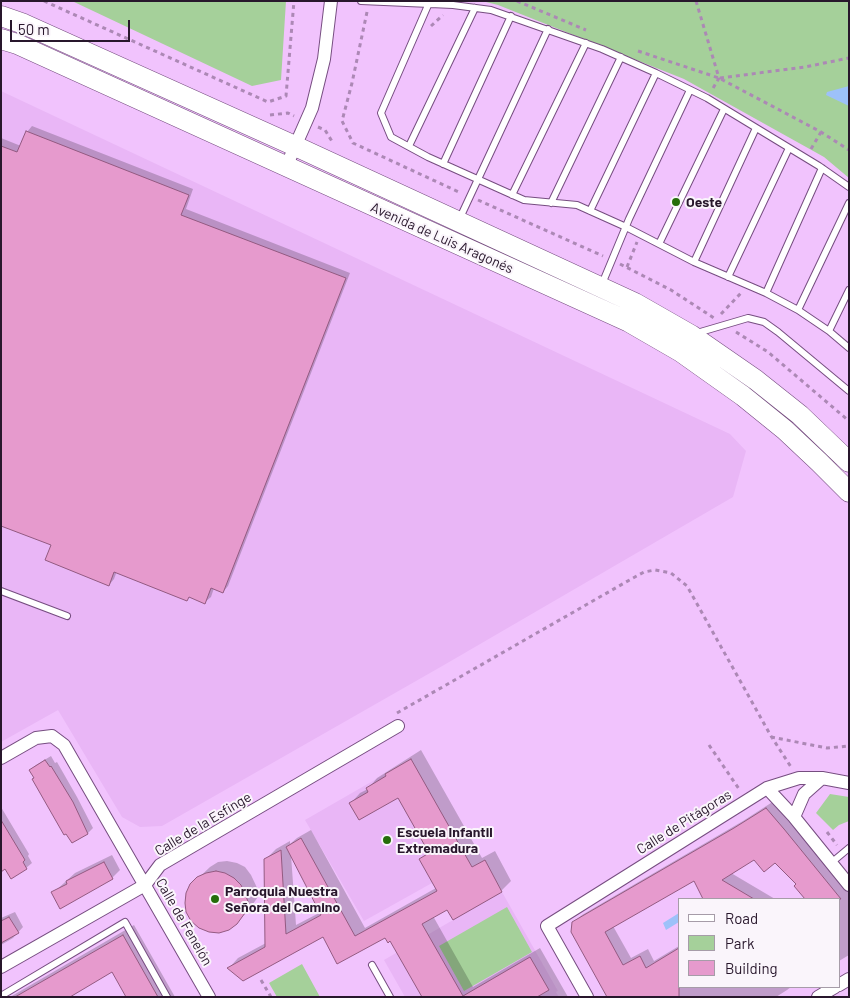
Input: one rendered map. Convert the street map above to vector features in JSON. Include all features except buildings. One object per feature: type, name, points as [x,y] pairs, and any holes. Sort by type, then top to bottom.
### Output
[{"type":"main road","name":"Avenida de Luis Aragonés","points":[[1,16],[24,24],[295,146],[635,303],[691,335],[756,380],[800,415],[849,462]]},
{"type":"main road","name":"Avenida de Luis Aragonés","points":[[1,39],[17,44],[629,322],[681,352],[743,396],[785,430],[849,492]]},
{"type":"street","points":[[286,167],[312,108],[324,58],[331,1]]},
{"type":"street","name":"Calle de la Esfinge","points":[[1,968],[145,885],[160,865],[398,726]]},
{"type":"street","name":"Calle de Fenelón","points":[[1,758],[36,738],[52,736],[64,745],[209,996]]},
{"type":"street","name":"Calle de Pitágoras","points":[[587,997],[547,926],[767,788],[799,778],[822,778],[849,783]]},
{"type":"street","points":[[794,817],[804,794],[822,778]]},
{"type":"street","points":[[767,788],[794,817],[849,885]]},
{"type":"street","points":[[818,997],[834,988]]},
{"type":"lane","points":[[361,1],[429,3],[491,10],[586,43],[621,57],[690,90],[822,168],[849,187]]},
{"type":"lane","points":[[429,3],[381,113],[391,137],[443,164],[512,195],[528,201],[577,205],[626,227],[694,262],[766,293],[798,310],[849,348]]},
{"type":"lane","points":[[409,146],[475,8]]},
{"type":"lane","points":[[443,164],[511,16]]},
{"type":"lane","points":[[459,221],[548,29]]},
{"type":"lane","points":[[512,195],[586,43]]},
{"type":"lane","points":[[551,203],[621,57]]},
{"type":"lane","points":[[590,211],[656,73]]},
{"type":"lane","points":[[601,288],[626,227],[690,90]]},
{"type":"lane","points":[[659,244],[724,109]]},
{"type":"lane","points":[[694,262],[756,128]]},
{"type":"lane","points":[[728,276],[789,148]]},
{"type":"lane","points":[[766,293],[822,168]]},
{"type":"lane","points":[[798,310],[849,203]]},
{"type":"lane","points":[[829,332],[849,290]]},
{"type":"lane","points":[[691,335],[748,318],[764,322],[849,391]]},
{"type":"lane","points":[[1,591],[67,616]]},
{"type":"lane","points":[[831,863],[849,848]]},
{"type":"lane","points":[[1,996],[125,922],[167,997]]},
{"type":"lane","points":[[372,965],[390,997]]},
{"type":"path","points":[[44,1],[268,102],[286,96],[294,1]]},
{"type":"path","points":[[516,1],[590,32]]},
{"type":"path","points":[[696,1],[719,78]]},
{"type":"path","points":[[342,121],[369,2]]},
{"type":"path","points":[[632,49],[719,78],[821,132],[849,150]]},
{"type":"path","points":[[719,78],[805,67],[849,58]]},
{"type":"path","points":[[626,267],[640,235]]},
{"type":"path","points":[[716,319],[741,293]]},
{"type":"path","points":[[398,726],[392,716],[633,578],[644,572],[655,570],[671,573],[687,586],[771,736],[799,778]]},
{"type":"path","points":[[771,736],[827,748],[849,746]]},
{"type":"path","points":[[709,745],[747,801]]},
{"type":"path","points":[[261,980],[271,997]]},
{"type":"shaded area","points":[[1,91],[730,434],[746,451],[733,497],[162,826],[140,827],[122,817],[58,710],[1,742]]},
{"type":"shaded area","points":[[411,759],[472,867],[502,892],[558,991],[556,992],[559,997],[405,997],[384,960],[453,920],[432,883],[364,921],[305,820]]},
{"type":"green space","points":[[72,1],[286,1],[281,80],[252,86]]},
{"type":"green space","points":[[482,1],[849,1],[849,178],[824,157],[684,79],[498,5]]},
{"type":"green space","points":[[830,794],[849,797],[849,821],[833,830],[816,813]]},
{"type":"green space","points":[[507,907],[532,952],[464,991],[439,946]]},
{"type":"green space","points":[[302,964],[320,997],[277,997],[269,983]]},
{"type":"water","points":[[849,86],[849,106],[826,95],[827,92]]},
{"type":"water","points":[[678,914],[678,923],[666,930],[663,923]]},
{"type":"place","name":"Oeste","points":[[676,202]]},
{"type":"place","name":"Escuela Infantil Extremadura","points":[[387,840]]},
{"type":"place","name":"Parroquia Nuestra Señora del Camino","points":[[215,899]]}]
